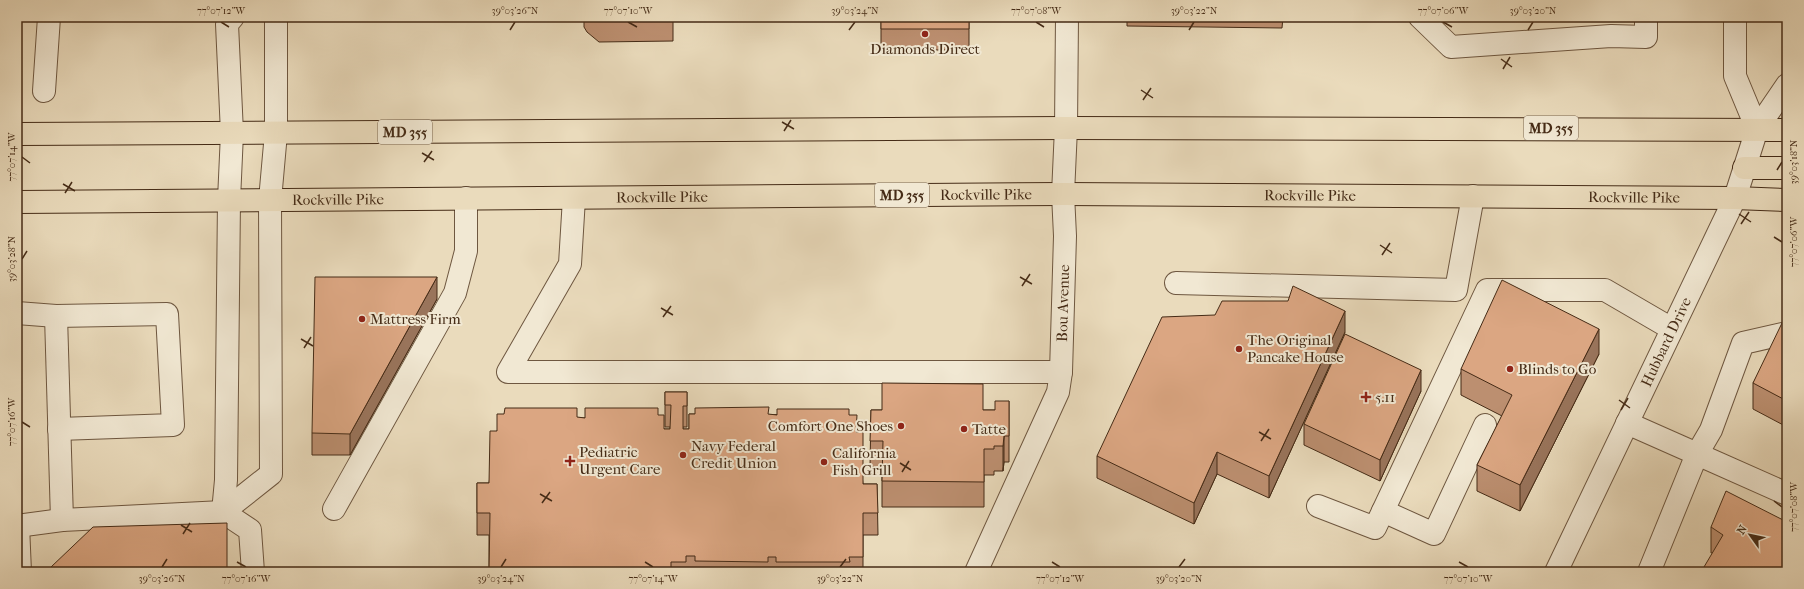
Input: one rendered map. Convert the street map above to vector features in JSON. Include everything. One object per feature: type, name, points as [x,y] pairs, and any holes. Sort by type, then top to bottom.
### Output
[{"type":"main road","name":"MD 355","points":[[17,134],[1066,128],[1787,130]]},
{"type":"main road","points":[[1744,168],[1787,168]]},
{"type":"main road","name":"Rockville Pike","points":[[17,202],[1063,194],[1735,198],[1787,200]]},
{"type":"street","points":[[44,92],[49,17]]},
{"type":"street","points":[[223,512],[226,480],[229,200],[232,133],[227,24],[233,17]]},
{"type":"street","points":[[20,572],[18,526],[62,520],[223,512],[271,474],[270,200],[276,133],[276,17]]},
{"type":"street","name":"Bou Avenue","points":[[976,572],[1058,392],[1062,372],[1065,236],[1063,194],[1066,128],[1067,17]]},
{"type":"street","points":[[1420,17],[1451,47],[1611,36],[1646,37],[1646,17]]},
{"type":"street","points":[[1736,17],[1735,76],[1757,129]]},
{"type":"street","name":"Hubbard Drive","points":[[1556,572],[1735,198],[1757,129],[1787,85]]},
{"type":"street","points":[[1456,290],[1473,196]]},
{"type":"street","points":[[334,509],[455,293],[466,251],[466,198]]},
{"type":"street","points":[[574,198],[570,264],[508,372],[1062,372]]},
{"type":"street","points":[[1176,283],[1456,290],[1605,290],[1672,329]]},
{"type":"street","points":[[1318,506],[1375,528],[1487,290]]},
{"type":"street","points":[[17,313],[56,316],[167,314],[173,425],[59,429]]},
{"type":"street","points":[[56,316],[62,520]]},
{"type":"street","points":[[1649,572],[1697,454],[1711,430],[1743,343],[1787,333]]},
{"type":"street","points":[[1627,423],[1787,494]]},
{"type":"street","points":[[1383,511],[1434,534],[1485,426]]},
{"type":"street","points":[[223,512],[250,530],[253,572]]},
{"type":"building","points":[[595,17],[673,17],[673,20],[599,20]]},
{"type":"building","points":[[881,17],[969,17],[969,29],[881,29]]},
{"type":"building","points":[[315,277],[437,277],[350,434],[312,433]]},
{"type":"building","points":[[1502,280],[1599,329],[1520,485],[1477,465],[1512,395],[1461,369]]},
{"type":"building","points":[[1293,286],[1345,311],[1269,476],[1217,452],[1194,503],[1097,456],[1162,317],[1215,315],[1222,301],[1288,301]]},
{"type":"building","points":[[1782,323],[1787,326],[1787,401],[1753,383]]},
{"type":"building","points":[[1345,334],[1421,370],[1380,460],[1304,424]]},
{"type":"building","points":[[882,383],[983,384],[983,410],[995,410],[995,401],[1009,401],[1009,436],[1004,436],[1003,446],[994,446],[994,449],[984,449],[984,482],[882,481],[883,441],[870,441],[871,410],[882,410]]},
{"type":"building","points":[[665,392],[687,392],[687,406],[683,406],[683,429],[689,429],[689,414],[695,414],[695,408],[769,407],[768,414],[777,415],[777,409],[849,409],[849,415],[857,415],[856,432],[863,432],[863,484],[877,484],[878,513],[863,513],[863,557],[849,557],[850,562],[776,562],[776,557],[768,557],[768,562],[695,561],[695,556],[686,556],[686,562],[671,562],[671,572],[489,572],[490,513],[477,513],[477,483],[489,483],[490,431],[497,431],[497,414],[504,414],[505,408],[577,408],[577,417],[585,418],[585,408],[658,408],[658,415],[664,415],[664,429],[670,429],[671,405],[665,405]]},
{"type":"building","points":[[1726,491],[1787,522],[1787,559],[1781,572],[1701,572],[1723,535],[1711,527]]},
{"type":"building","points":[[227,523],[227,572],[51,572],[51,567],[93,527]]},
{"type":"place","name":"Diamonds Direct","points":[[925,34]]},
{"type":"place","name":"Mattress Firm","points":[[362,319]]},
{"type":"place","name":"The Original Pancake House","points":[[1239,349]]},
{"type":"place","name":"Blinds to Go","points":[[1510,369]]},
{"type":"place","name":"5.11","points":[[1366,397]]},
{"type":"place","name":"Comfort One Shoes","points":[[901,426]]},
{"type":"place","name":"Tatte","points":[[964,429]]},
{"type":"place","name":"Navy Federal Credit Union","points":[[683,455]]},
{"type":"place","name":"Pediatric Urgent Care","points":[[570,461]]},
{"type":"place","name":"California Fish Grill","points":[[824,462]]}]
